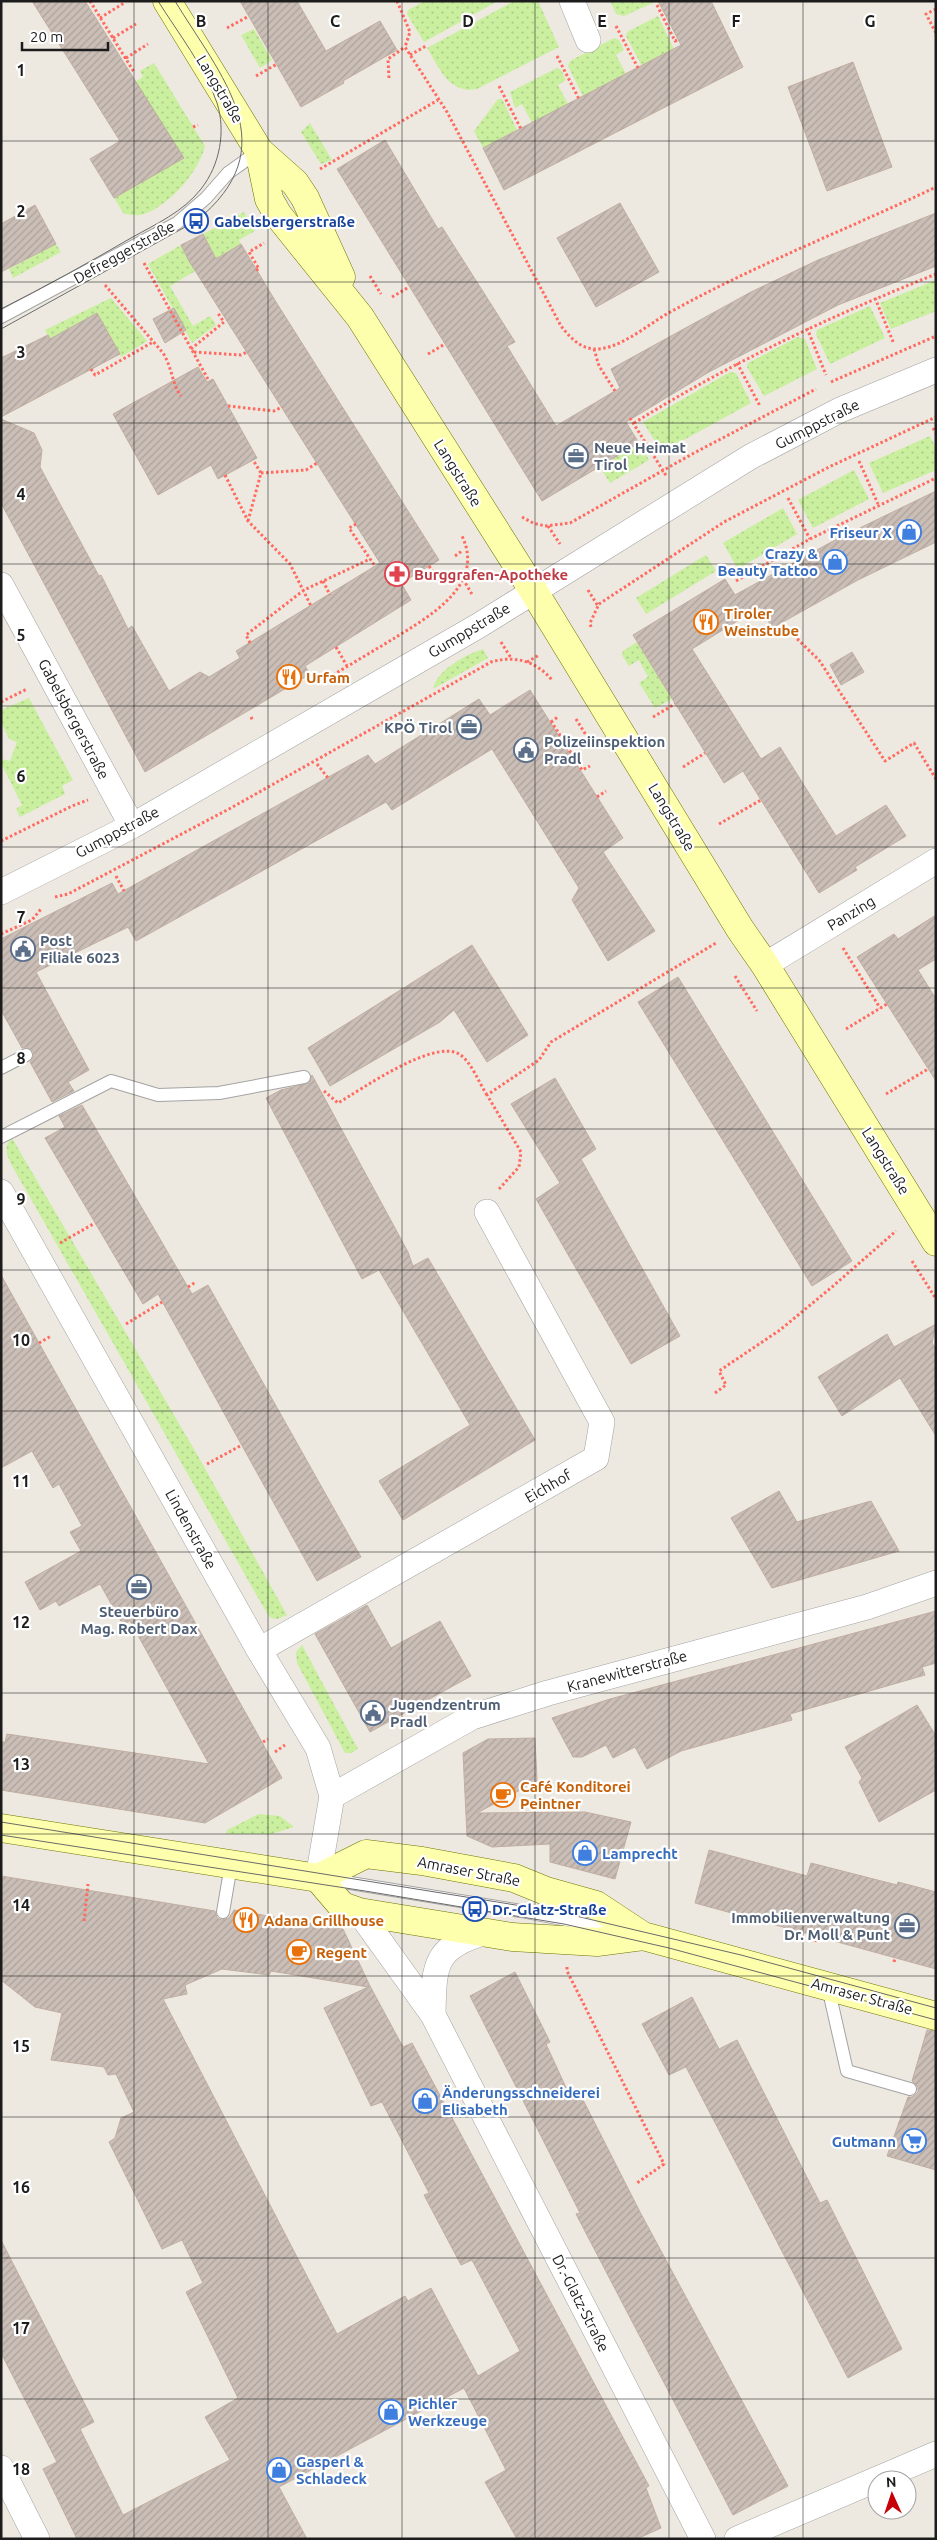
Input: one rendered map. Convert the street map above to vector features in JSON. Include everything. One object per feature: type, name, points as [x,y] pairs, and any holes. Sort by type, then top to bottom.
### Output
[{"type":"street","name":"Langstraße","points":[[167,1],[259,151],[295,183],[305,198],[360,317],[533,590],[740,929],[765,965],[936,1242]]},
{"type":"street","points":[[572,1],[588,40]]},
{"type":"street","name":"Gumppstraße","points":[[1,892],[132,826],[458,637],[750,457],[840,410],[936,370]]},
{"type":"street","name":"Gabelsbergerstraße","points":[[1,585],[132,826]]},
{"type":"street","name":"Panzing","points":[[765,965],[936,861]]},
{"type":"street","name":"Lindenstraße","points":[[1,1192],[259,1650],[318,1748],[332,1796],[318,1878]]},
{"type":"street","name":"Eichhof","points":[[259,1650],[596,1458],[602,1422],[488,1212]]},
{"type":"street","name":"Kranewitterstraße","points":[[332,1796],[472,1717],[557,1690],[867,1606],[936,1583]]},
{"type":"street","points":[[1,1828],[318,1878]]},
{"type":"street","name":"Amraser Straße","points":[[643,1936],[597,1942],[512,1937],[359,1912],[342,1906],[318,1878],[366,1854],[446,1865],[514,1878],[546,1891],[596,1905],[643,1936],[936,2016]]},
{"type":"street","name":"Dr.-Glatz-Straße","points":[[359,1912],[433,2015],[703,2539]]},
{"type":"street","name":"Dr.-Glatz-Straße","points":[[433,2015],[434,1980],[440,1959],[455,1943],[484,1933]]},
{"type":"street","points":[[737,2539],[936,2454]]},
{"type":"street","points":[[1,2468],[38,2539]]},
{"type":"lane","name":"Defreggerstraße","points":[[1,318],[177,223],[206,198],[228,173],[259,151]]},
{"type":"lane","points":[[1,1068],[26,1055]]},
{"type":"lane","points":[[1,1137],[111,1081],[158,1095],[219,1093],[304,1076]]},
{"type":"lane","points":[[224,1912],[231,1864]]},
{"type":"lane","points":[[828,1986],[847,2071],[910,2088]]},
{"type":"path","points":[[90,1],[93,10],[126,58],[129,68],[134,72]]},
{"type":"path","points":[[388,78],[388,58],[405,47],[410,32],[397,1]]},
{"type":"path","points":[[100,18],[124,3]]},
{"type":"path","points":[[657,5],[675,41],[678,40]]},
{"type":"path","points":[[936,9],[926,14],[936,34]]},
{"type":"path","points":[[227,28],[249,16]]},
{"type":"path","points":[[113,38],[136,24]]},
{"type":"path","points":[[616,26],[638,68]]},
{"type":"path","points":[[126,58],[148,44]]},
{"type":"path","points":[[410,55],[426,46]]},
{"type":"path","points":[[405,47],[438,100],[561,326],[572,339],[594,349],[614,345],[687,303],[810,243],[936,187]]},
{"type":"path","points":[[557,56],[579,99]]},
{"type":"path","points":[[256,76],[277,64]]},
{"type":"path","points":[[499,86],[521,129]]},
{"type":"path","points":[[322,164],[322,167],[438,100]]},
{"type":"path","points":[[193,127],[198,124]]},
{"type":"path","points":[[256,270],[259,269],[249,252],[268,241]]},
{"type":"path","points":[[145,266],[209,381]]},
{"type":"path","points":[[634,423],[737,363],[807,328],[936,274]]},
{"type":"path","points":[[107,287],[169,363],[177,390],[181,396]]},
{"type":"path","points":[[392,297],[409,287]]},
{"type":"path","points":[[875,298],[894,344]]},
{"type":"path","points":[[192,350],[224,322],[217,312]]},
{"type":"path","points":[[807,328],[826,375]]},
{"type":"path","points":[[91,369],[95,375],[153,342]]},
{"type":"path","points":[[428,354],[445,344]]},
{"type":"path","points":[[594,349],[599,366],[615,391]]},
{"type":"path","points":[[192,350],[241,355],[247,352]]},
{"type":"path","points":[[737,363],[760,406]]},
{"type":"path","points":[[228,406],[274,411],[282,407]]},
{"type":"path","points":[[590,623],[598,606],[612,594],[732,518],[829,467],[936,417]]},
{"type":"path","points":[[630,418],[681,498]]},
{"type":"path","points":[[934,428],[936,433]]},
{"type":"path","points":[[248,521],[261,473],[253,460]]},
{"type":"path","points":[[859,461],[878,504]]},
{"type":"path","points":[[261,473],[306,470],[317,463]]},
{"type":"path","points":[[225,475],[248,521],[290,564],[311,606]]},
{"type":"path","points":[[736,581],[810,539],[878,504],[936,478]]},
{"type":"path","points":[[788,498],[810,539]]},
{"type":"path","points":[[533,523],[548,526],[558,542]]},
{"type":"path","points":[[356,524],[349,528],[375,566]]},
{"type":"path","points":[[455,556],[462,551]]},
{"type":"path","points":[[250,642],[246,635],[304,590],[371,560],[378,559]]},
{"type":"path","points":[[471,592],[463,579],[468,563],[473,560]]},
{"type":"path","points":[[429,566],[439,580],[447,575],[449,578]]},
{"type":"path","points":[[323,581],[330,595]]},
{"type":"path","points":[[589,592],[598,606]]},
{"type":"path","points":[[790,632],[820,660],[885,761],[914,743],[936,778]]},
{"type":"path","points":[[502,643],[511,659]]},
{"type":"path","points":[[47,899],[68,894],[166,843],[481,667],[498,660],[511,659],[527,662],[542,654]]},
{"type":"path","points":[[1,702],[24,690]]},
{"type":"path","points":[[653,717],[675,704]]},
{"type":"path","points":[[559,716],[551,722],[582,770],[590,766]]},
{"type":"path","points":[[251,717],[253,721]]},
{"type":"path","points":[[683,767],[705,753]]},
{"type":"path","points":[[316,764],[328,778]]},
{"type":"path","points":[[597,797],[606,791]]},
{"type":"path","points":[[719,824],[761,800]]},
{"type":"path","points":[[1,841],[72,806]]},
{"type":"path","points":[[116,876],[124,891]]},
{"type":"path","points":[[1,934],[26,924],[41,909]]},
{"type":"path","points":[[486,1095],[539,1060],[551,1042],[740,929]]},
{"type":"path","points":[[842,946],[880,1008]]},
{"type":"path","points":[[846,1030],[887,1004]]},
{"type":"path","points":[[324,1091],[338,1104],[425,1055],[446,1050],[463,1057],[521,1152],[521,1160],[513,1176],[488,1200],[488,1212]]},
{"type":"path","points":[[886,1094],[928,1069]]},
{"type":"path","points":[[58,1244],[95,1223]]},
{"type":"path","points":[[715,1393],[726,1385],[720,1371],[780,1330],[883,1242]]},
{"type":"path","points":[[188,1287],[196,1282]]},
{"type":"path","points":[[126,1324],[162,1302]]},
{"type":"path","points":[[207,1464],[242,1445]]},
{"type":"path","points":[[263,1742],[268,1740]]},
{"type":"path","points":[[84,1921],[88,1884]]},
{"type":"path","points":[[816,1942],[817,1937]]},
{"type":"path","points":[[567,1970],[664,2164],[638,2183]]},
{"type":"green space","points":[[425,1],[498,1],[424,42],[407,14],[408,10]]},
{"type":"green space","points":[[514,1],[538,1],[559,47],[477,89],[467,90],[452,84],[441,72],[427,48]]},
{"type":"green space","points":[[610,1],[657,1],[624,16],[616,14]]},
{"type":"green space","points":[[658,16],[674,49],[642,66],[626,36],[627,32]]},
{"type":"green space","points":[[254,29],[272,60],[260,68],[241,35]]},
{"type":"green space","points":[[614,38],[619,40],[624,50],[616,55],[626,74],[583,96],[568,66],[570,61]]},
{"type":"green space","points":[[154,63],[205,146],[202,156],[189,178],[171,197],[150,211],[138,215],[124,214],[114,198],[135,82],[143,77],[140,71]]},
{"type":"green space","points":[[557,68],[561,70],[566,80],[558,85],[568,104],[532,123],[522,104],[515,108],[510,92]]},
{"type":"green space","points":[[498,99],[502,99],[517,130],[483,148],[474,131]]},
{"type":"green space","points":[[310,123],[332,160],[321,164],[301,132]]},
{"type":"green space","points":[[244,212],[255,231],[239,240],[241,244],[170,286],[193,326],[210,316],[216,325],[192,343],[148,264],[181,245],[207,241],[203,234]]},
{"type":"green space","points":[[56,244],[61,252],[13,278],[9,269]]},
{"type":"green space","points":[[936,280],[936,311],[891,329],[880,303]]},
{"type":"green space","points":[[111,298],[147,341],[121,357],[97,313],[50,339],[45,330]]},
{"type":"green space","points":[[870,306],[885,338],[830,364],[816,334],[817,330]]},
{"type":"green space","points":[[798,337],[805,339],[817,369],[764,396],[747,367],[748,363]]},
{"type":"green space","points":[[730,372],[736,373],[751,403],[662,452],[643,422]]},
{"type":"green space","points":[[930,436],[936,448],[936,470],[883,493],[869,463]]},
{"type":"green space","points":[[639,443],[649,460],[610,483],[600,467]]},
{"type":"green space","points":[[854,470],[869,499],[813,528],[798,500]]},
{"type":"green space","points":[[783,508],[797,534],[738,569],[723,543]]},
{"type":"green space","points":[[706,555],[716,571],[646,614],[636,598]]},
{"type":"green space","points":[[637,642],[672,699],[655,708],[639,683],[648,677],[639,660],[629,666],[622,655],[623,651]]},
{"type":"green space","points":[[483,649],[488,658],[433,689],[440,676],[453,664]]},
{"type":"green space","points":[[29,698],[73,780],[62,786],[65,794],[20,817],[16,809],[22,805],[1,763],[1,759],[10,761],[17,742],[9,739],[1,722],[1,710]]},
{"type":"green space","points":[[12,1138],[198,1456],[287,1615],[278,1619],[271,1618],[268,1615],[13,1167],[7,1154],[7,1146]]},
{"type":"green space","points":[[302,1645],[358,1749],[351,1753],[345,1753],[297,1663],[296,1652]]},
{"type":"green space","points":[[259,1814],[280,1816],[294,1827],[271,1834],[226,1834],[227,1830]]},
{"type":"building","points":[[32,1],[85,1],[184,158],[114,198],[90,159],[120,141]]},
{"type":"building","points":[[240,1],[297,1],[326,51],[380,21],[397,50],[301,107]]},
{"type":"building","points":[[658,1],[711,1],[743,67],[504,190],[483,148],[681,45]]},
{"type":"building","points":[[853,62],[892,167],[827,191],[788,87]]},
{"type":"building","points":[[385,140],[438,229],[442,227],[515,342],[507,346],[556,426],[620,388],[611,369],[751,292],[818,260],[936,213],[936,266],[838,305],[709,372],[626,422],[639,443],[542,501],[337,169]]},
{"type":"building","points":[[620,203],[659,272],[596,307],[557,238]]},
{"type":"building","points":[[35,205],[56,244],[1,272],[1,224]]},
{"type":"building","points":[[203,234],[216,259],[241,244],[439,560],[401,583],[411,600],[305,666],[310,674],[145,772],[1,503],[1,419],[34,433],[42,450],[40,467],[99,576],[101,575],[128,629],[132,626],[169,691],[200,672],[209,677],[240,658],[236,651],[380,563],[189,261],[181,245]]},
{"type":"building","points":[[174,308],[186,330],[165,343],[153,319]]},
{"type":"building","points":[[97,313],[120,354],[1,417],[1,358],[48,335],[50,339]]},
{"type":"building","points":[[198,367],[207,382],[213,379],[257,458],[218,479],[211,465],[158,495],[113,414]]},
{"type":"building","points":[[936,491],[936,542],[858,580],[772,628],[760,607],[692,649],[761,759],[780,747],[836,836],[886,805],[906,836],[855,867],[857,870],[819,893],[743,771],[724,783],[633,635],[725,579],[735,595],[835,540]]},
{"type":"building","points":[[852,652],[864,672],[841,685],[830,665]]},
{"type":"building","points":[[530,690],[623,838],[603,852],[655,931],[608,961],[572,900],[579,888],[492,749],[392,810],[386,802],[136,941],[128,927],[36,972],[89,1070],[68,1082],[74,1091],[52,1102],[30,1062],[34,1056],[33,1051],[27,1047],[22,1048],[1,1010],[1,939],[112,883],[118,894],[368,755],[375,764],[479,699],[490,715]]},
{"type":"building","points":[[936,915],[936,959],[918,970],[936,999],[936,1081],[857,957],[894,934],[898,939]]},
{"type":"building","points":[[472,945],[528,1035],[487,1062],[454,1010],[440,1022],[330,1086],[308,1048]]},
{"type":"building","points":[[678,977],[852,1261],[812,1286],[638,1002]]},
{"type":"building","points":[[312,1075],[408,1252],[413,1266],[428,1258],[535,1440],[403,1520],[379,1481],[470,1425],[379,1270],[362,1279],[266,1098],[281,1090],[309,1083]]},
{"type":"building","points":[[555,1078],[596,1149],[581,1159],[680,1336],[631,1364],[536,1199],[560,1183],[511,1104]]},
{"type":"building","points":[[82,1105],[192,1294],[208,1285],[361,1557],[317,1581],[158,1294],[143,1304],[45,1138],[65,1127],[59,1116]]},
{"type":"building","points":[[1,1275],[282,1778],[205,1823],[1,1790],[1,1742],[5,1742],[7,1734],[209,1764],[130,1621],[123,1625],[100,1584],[59,1606],[56,1601],[40,1610],[25,1582],[81,1551],[70,1532],[82,1526],[59,1484],[53,1488],[32,1451],[1,1468]]},
{"type":"building","points":[[936,1324],[932,1343],[936,1349],[936,1436],[900,1378],[842,1416],[818,1377],[887,1334],[894,1347]]},
{"type":"building","points":[[779,1491],[797,1522],[871,1501],[899,1551],[772,1588],[731,1518]]},
{"type":"building","points":[[367,1605],[391,1648],[440,1621],[471,1676],[370,1732],[315,1634]]},
{"type":"building","points":[[936,1611],[936,1663],[922,1667],[925,1675],[790,1714],[792,1720],[681,1751],[647,1769],[635,1747],[613,1758],[606,1745],[582,1757],[573,1757],[552,1718],[610,1699]]},
{"type":"building","points":[[917,1705],[936,1736],[936,1790],[879,1822],[859,1782],[862,1778],[845,1747]]},
{"type":"building","points":[[535,1738],[537,1781],[477,1813],[585,1812],[631,1822],[615,1879],[550,1862],[550,1844],[492,1847],[467,1836],[463,1753],[488,1739]]},
{"type":"building","points":[[709,1850],[807,1876],[811,1863],[897,1885],[898,1882],[936,1892],[936,1969],[695,1903]]},
{"type":"building","points":[[1,1876],[215,1911],[217,1918],[222,1920],[229,1918],[234,1910],[343,1929],[370,1986],[403,2047],[412,2043],[649,2486],[646,2488],[661,2528],[637,2539],[517,2539],[485,2482],[506,2470],[464,2388],[279,2487],[307,2539],[77,2539],[43,2469],[57,2462],[1,2353],[1,2240],[94,2422],[80,2429],[123,2515],[230,2460],[205,2417],[238,2398],[186,2292],[203,2283],[182,2240],[162,2249],[109,2142],[115,2138],[121,2118],[134,2112],[116,2074],[108,2075],[104,2067],[51,2060],[62,2013],[35,2007],[1,1980]],"holes":[[[222,1969],[269,1975],[271,1971],[368,1987],[324,2008],[371,2106],[382,2102],[429,2193],[424,2195],[461,2265],[472,2260],[520,2351],[478,2376],[431,2288],[408,2301],[405,2296],[337,2334],[163,1999],[187,1994],[185,1985]]]},
{"type":"building","points":[[515,1972],[550,2042],[546,2044],[568,2092],[577,2088],[640,2212],[788,2486],[733,2515],[576,2214],[580,2213],[470,1996]]},
{"type":"building","points":[[692,1997],[719,2049],[737,2040],[820,2203],[827,2200],[902,2349],[848,2378],[686,2067],[669,2075],[642,2024]]},
{"type":"building","points":[[927,2030],[936,2031],[936,2170],[887,2156],[908,2097],[912,2097],[918,2092],[918,2087],[912,2081]]},
{"type":"tram line","points":[[1,309],[169,217],[194,197],[208,180],[220,148],[221,125],[217,103],[206,76],[191,50],[158,1]]},
{"type":"tram line","points":[[1,329],[196,221],[223,193],[238,166],[242,139],[237,112],[226,84],[211,57],[175,1]]},
{"type":"tram line","points":[[1,1822],[559,1912],[741,1955],[936,2008]]},
{"type":"tram line","points":[[1,1835],[365,1891],[564,1924],[669,1948],[936,2020]]},
{"type":"place","name":"Gabelsbergerstraße","points":[[196,221]]},
{"type":"place","name":"Neue Heimat Tirol","points":[[576,456]]},
{"type":"place","name":"Friseur X","points":[[909,532]]},
{"type":"place","name":"Crazy & Beauty Tattoo","points":[[835,562]]},
{"type":"place","name":"Burggrafen-Apotheke","points":[[397,574]]},
{"type":"place","name":"Tiroler Weinstube","points":[[706,622]]},
{"type":"place","name":"Urfam","points":[[289,677]]},
{"type":"place","name":"KPÖ Tirol","points":[[469,727]]},
{"type":"place","name":"Polizeiinspektion Pradl","points":[[526,750]]},
{"type":"place","name":"Post Filiale 6023","points":[[23,949]]},
{"type":"place","name":"Steuerbüro Mag. Robert Dax","points":[[139,1587]]},
{"type":"place","name":"Jugendzentrum Pradl","points":[[373,1713]]},
{"type":"place","name":"Café Konditorei Peintner","points":[[503,1795]]},
{"type":"place","name":"Lamprecht","points":[[585,1853]]},
{"type":"place","name":"Dr.-Glatz-Straße","points":[[475,1909]]},
{"type":"place","name":"Adana Grillhouse","points":[[246,1920]]},
{"type":"place","name":"Immobilienverwaltung Dr. Moll & Punt","points":[[907,1926]]},
{"type":"place","name":"Regent","points":[[299,1952]]},
{"type":"place","name":"Änderungsschneiderei Elisabeth","points":[[425,2101]]},
{"type":"place","name":"Gutmann","points":[[914,2141]]},
{"type":"place","name":"Pichler Werkzeuge","points":[[391,2412]]},
{"type":"place","name":"Gasperl & Schladeck","points":[[279,2470]]}]
